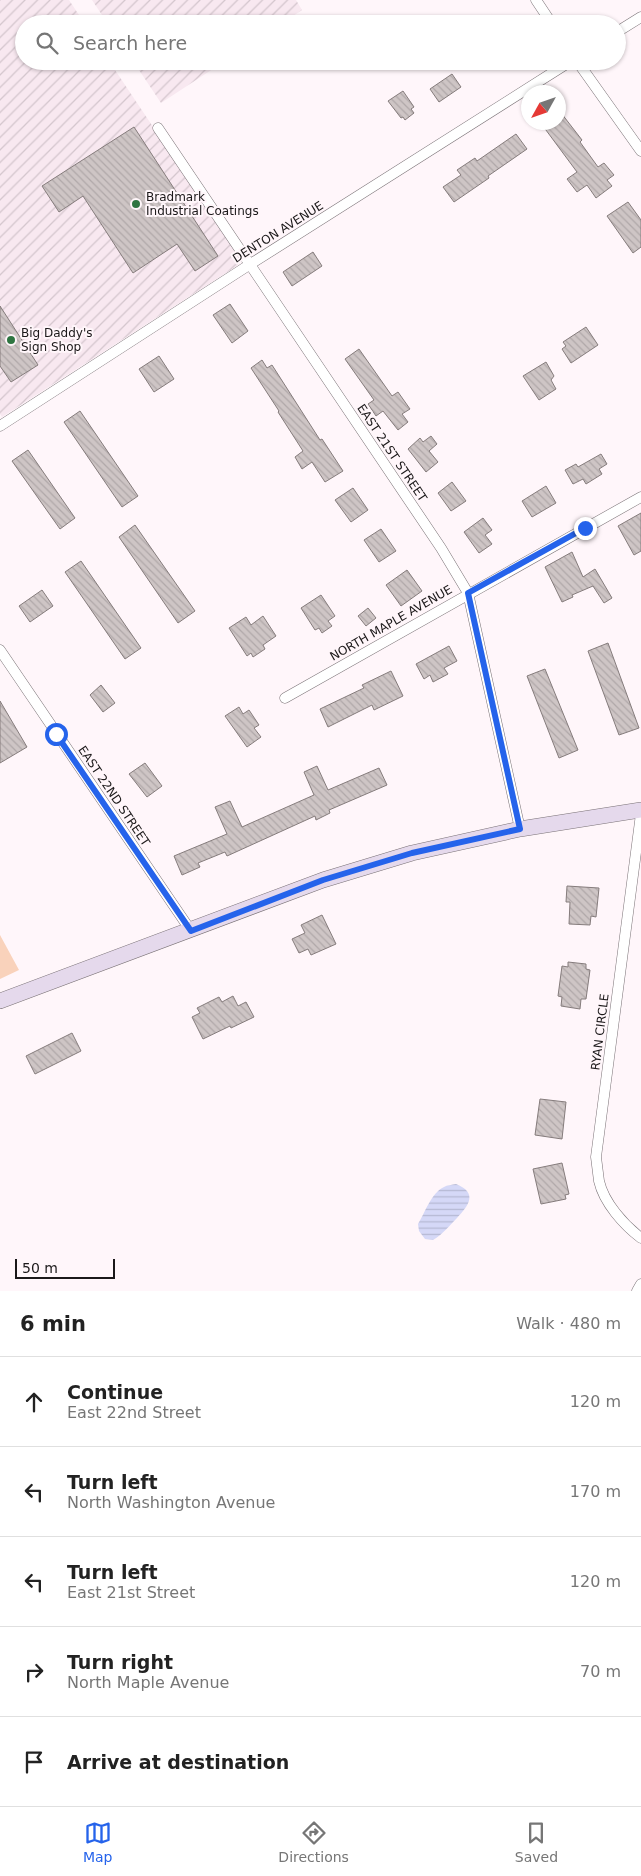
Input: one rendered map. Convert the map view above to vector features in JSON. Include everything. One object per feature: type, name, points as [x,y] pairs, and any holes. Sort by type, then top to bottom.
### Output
[{"type":"main road","points":[[0,1001],[323,880],[358,869],[412,853],[520,829],[641,810]]},
{"type":"street","points":[[536,0],[546,15]]},
{"type":"street","points":[[626,26],[641,17]]},
{"type":"street","name":"DENTON AVENUE","points":[[0,426],[249,265],[557,70]]},
{"type":"street","points":[[583,70],[641,151]]},
{"type":"street","name":"EAST 21ST STREET","points":[[158,128],[441,548],[468,593],[520,829]]},
{"type":"street","name":"NORTH MAPLE AVENUE","points":[[285,698],[641,497]]},
{"type":"street","name":"EAST 22ND STREET","points":[[0,650],[191,931]]},
{"type":"street","name":"RYAN CIRCLE","points":[[641,814],[596,1157],[600,1183],[610,1203],[629,1228],[641,1238]]},
{"type":"street","points":[[637,1291],[641,1284]]},
{"type":"shaded area","points":[[0,0],[69,0],[79,15],[15,15],[15,70],[115,70],[236,251],[239,259],[238,265],[2,417],[0,414]]},
{"type":"shaded area","points":[[92,0],[296,0],[302,10],[294,15],[102,15]]},
{"type":"shaded area","points":[[139,70],[211,70],[161,103]]},
{"type":"shaded area","points":[[0,935],[19,970],[0,979]]},
{"type":"water","points":[[456,1184],[467,1191],[469,1195],[468,1204],[440,1235],[433,1240],[425,1239],[419,1231],[418,1224],[429,1204],[439,1190]]},
{"type":"building","points":[[452,74],[461,87],[439,102],[430,89]]},
{"type":"building","points":[[403,91],[414,107],[411,109],[414,113],[405,120],[403,117],[401,118],[388,101]]},
{"type":"building","points":[[566,119],[582,140],[580,142],[598,167],[604,163],[614,175],[607,180],[612,186],[596,198],[587,185],[577,192],[567,179],[577,172],[546,130],[566,130]]},
{"type":"building","name":"Bradmark Industrial Coatings","points":[[134,127],[218,256],[195,271],[177,244],[133,273],[83,196],[59,212],[42,186]]},
{"type":"building","points":[[516,134],[527,149],[454,202],[443,187],[461,175],[457,170],[475,158],[477,161]]},
{"type":"building","points":[[628,202],[641,220],[641,247],[633,253],[607,216]]},
{"type":"building","points":[[313,252],[322,266],[292,286],[283,272]]},
{"type":"building","points":[[230,304],[248,331],[232,343],[213,315]]},
{"type":"building","name":"Big Daddy's Sign Shop","points":[[0,306],[38,365],[11,382],[0,366]]},
{"type":"building","points":[[586,327],[598,345],[571,363],[562,349],[566,346],[563,342]]},
{"type":"building","points":[[359,349],[392,396],[398,392],[410,409],[402,414],[408,422],[398,430],[383,411],[376,416],[368,404],[374,400],[345,359]]},
{"type":"building","points":[[159,356],[174,379],[154,392],[139,369]]},
{"type":"building","points":[[262,360],[267,368],[272,365],[320,440],[322,439],[343,471],[325,482],[312,462],[302,469],[295,457],[303,451],[251,368]]},
{"type":"building","points":[[546,362],[554,376],[551,380],[556,389],[539,400],[523,376]]},
{"type":"building","points":[[80,411],[138,496],[122,507],[64,422]]},
{"type":"building","points":[[431,436],[437,444],[429,451],[438,462],[426,472],[408,449],[420,438],[423,442]]},
{"type":"building","points":[[28,450],[75,518],[60,529],[12,461]]},
{"type":"building","points":[[601,454],[607,464],[599,469],[602,474],[586,484],[583,479],[573,484],[565,470],[576,464],[578,467]]},
{"type":"building","points":[[452,482],[466,501],[451,511],[438,493]]},
{"type":"building","points":[[546,486],[556,503],[532,517],[522,501]]},
{"type":"building","points":[[353,488],[368,510],[351,522],[335,500]]},
{"type":"building","points":[[641,513],[641,551],[634,555],[618,526]]},
{"type":"building","points":[[483,518],[492,530],[485,535],[492,544],[479,553],[464,532]]},
{"type":"building","points":[[135,525],[195,611],[178,623],[119,537]]},
{"type":"building","points":[[381,529],[396,551],[379,562],[364,540]]},
{"type":"building","points":[[572,552],[583,577],[595,569],[612,598],[604,603],[593,586],[572,595],[573,597],[562,602],[545,567]]},
{"type":"building","points":[[81,561],[141,648],[125,659],[65,572]]},
{"type":"building","points":[[407,570],[422,591],[401,606],[386,585]]},
{"type":"building","points":[[42,590],[53,606],[30,622],[19,606]]},
{"type":"building","points":[[321,595],[335,616],[328,621],[332,626],[322,633],[319,628],[315,630],[301,608]]},
{"type":"building","points":[[368,608],[376,618],[366,626],[358,616]]},
{"type":"building","points":[[263,616],[276,636],[263,645],[265,649],[253,657],[251,653],[247,656],[229,628],[246,617],[251,625]]},
{"type":"building","points":[[608,643],[639,728],[619,735],[588,651]]},
{"type":"building","points":[[449,646],[457,661],[444,668],[448,674],[433,682],[430,675],[424,679],[416,664]]},
{"type":"building","points":[[545,669],[578,750],[559,758],[527,676]]},
{"type":"building","points":[[391,671],[403,696],[374,710],[372,705],[328,727],[320,709],[364,688],[362,685]]},
{"type":"building","points":[[101,685],[115,703],[103,712],[90,695]]},
{"type":"building","points":[[0,701],[27,747],[0,763]]},
{"type":"building","points":[[239,707],[243,714],[249,710],[259,725],[254,728],[261,737],[247,747],[225,716]]},
{"type":"building","points":[[145,763],[162,786],[147,797],[129,774]]},
{"type":"building","points":[[317,766],[328,790],[379,768],[387,785],[329,810],[330,813],[316,820],[315,816],[227,856],[225,852],[198,863],[200,867],[182,875],[174,856],[227,834],[215,807],[230,801],[242,827],[314,795],[304,772]]},
{"type":"building","points":[[567,886],[599,888],[596,917],[591,916],[590,925],[569,924],[570,902],[566,902]]},
{"type":"building","points":[[322,915],[336,944],[311,955],[308,949],[299,953],[292,939],[305,933],[301,925]]},
{"type":"building","points":[[568,962],[586,964],[586,969],[590,970],[586,999],[581,999],[580,1009],[561,1006],[562,997],[558,996],[562,966],[568,967]]},
{"type":"building","points":[[233,996],[238,1006],[246,1002],[254,1017],[203,1039],[192,1017],[200,1013],[197,1008],[219,997],[222,1002]]},
{"type":"building","points":[[72,1033],[81,1051],[35,1074],[26,1056]]},
{"type":"building","points":[[540,1099],[566,1102],[562,1139],[535,1135]]},
{"type":"building","points":[[562,1163],[569,1194],[565,1195],[566,1199],[541,1204],[533,1169]]},
{"type":"place","name":"Bradmark Industrial Coatings","points":[[136,204]]},
{"type":"place","name":"Big Daddy's Sign Shop","points":[[11,340]]},
{"type":"route","points":[[56,734],[191,931],[323,880],[412,853],[520,829],[468,593],[585,528]]}]
